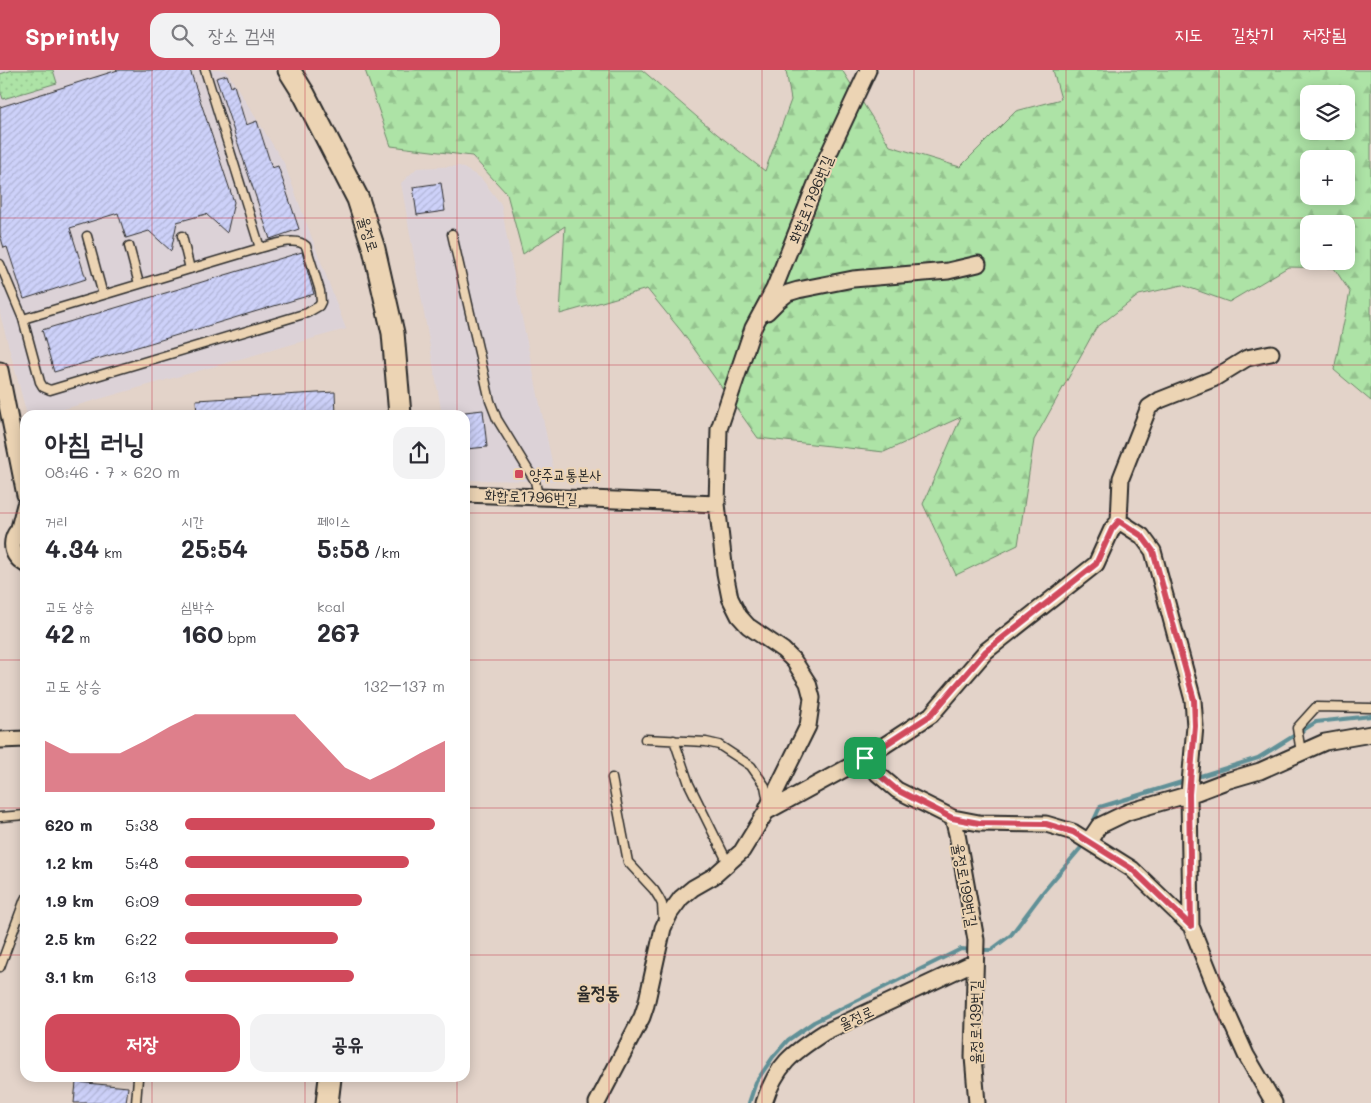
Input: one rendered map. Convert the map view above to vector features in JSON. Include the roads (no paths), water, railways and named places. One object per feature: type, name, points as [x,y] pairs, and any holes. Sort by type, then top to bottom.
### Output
[{"type":"main road","name":"율정로","points":[[289,70],[309,103],[358,199],[374,249],[393,333],[400,410]]},
{"type":"main road","points":[[327,1103],[330,1082]]},
{"type":"street","name":"화합로1796번길","points":[[766,811],[808,726],[812,698],[808,683],[794,661],[783,650],[748,626],[738,616],[728,590],[717,504],[719,429],[753,328],[774,289],[823,166],[868,70]]},
{"type":"street","name":"화합로1796번길","points":[[753,328],[779,300],[788,293],[798,290],[854,279],[948,271],[978,264]]},
{"type":"street","points":[[597,1103],[644,1011],[663,928],[670,913],[681,898],[693,888],[714,876],[742,851],[766,811],[865,758],[931,715],[986,651],[1096,564],[1112,529],[1119,521],[1121,478],[1149,407],[1160,400],[1214,379],[1247,358],[1271,353]]},
{"type":"street","points":[[0,370],[20,470]]},
{"type":"street","name":"화합로1796번길","points":[[470,494],[717,504]]},
{"type":"street","points":[[1119,521],[1142,536],[1153,551],[1194,700],[1195,726],[1189,793],[1191,926],[1246,1055],[1274,1103]]},
{"type":"street","points":[[20,529],[12,540],[12,548],[20,562]]},
{"type":"street","points":[[1089,841],[1099,826],[1128,812],[1260,771],[1325,742],[1371,734]]},
{"type":"street","points":[[0,740],[20,738]]},
{"type":"street","points":[[865,758],[878,774],[897,790],[952,818],[979,823],[1046,824],[1073,832],[1132,869],[1191,926]]},
{"type":"street","name":"율정로199번길","points":[[952,818],[957,834],[976,940]]},
{"type":"street","name":"율정로139번길","points":[[976,940],[973,1057],[977,1103]]},
{"type":"street","name":"율정로","points":[[764,1103],[777,1071],[805,1044],[825,1032],[975,960]]},
{"type":"lane","points":[[205,70],[260,248]]},
{"type":"lane","points":[[452,234],[490,401],[497,419],[535,481],[538,496]]},
{"type":"lane","points":[[87,236],[103,295]]},
{"type":"lane","points":[[182,236],[190,269]]},
{"type":"lane","points":[[0,264],[24,319],[40,382],[43,387],[50,390],[307,313],[319,306],[321,302],[320,291],[308,250],[303,243],[292,242],[260,248],[24,319]]},
{"type":"lane","points":[[128,246],[139,284]]},
{"type":"lane","points":[[1301,752],[1297,728],[1316,707],[1371,708]]},
{"type":"lane","points":[[645,739],[715,743],[751,766],[765,786],[768,800],[766,811]]},
{"type":"lane","points":[[674,740],[689,784],[728,863]]},
{"type":"lane","points":[[612,778],[628,862],[659,898],[662,904],[663,928]]},
{"type":"lane","points":[[0,817],[20,815]]},
{"type":"lane","points":[[0,967],[20,913]]},
{"type":"lane","points":[[136,1103],[138,1082]]},
{"type":"waterway","points":[[1194,778],[1258,758],[1316,722],[1371,716]]},
{"type":"waterway","points":[[1092,824],[1100,807],[1185,781]]},
{"type":"waterway","points":[[980,950],[991,950],[1011,935],[1044,891],[1084,844]]},
{"type":"waterway","points":[[749,1103],[756,1082],[773,1057],[788,1040],[814,1022],[961,949],[973,950]]},
{"type":"place","name":"양주교통본사","points":[[519,474]]},
{"type":"district","name":"율정동","points":[[598,992]]}]
